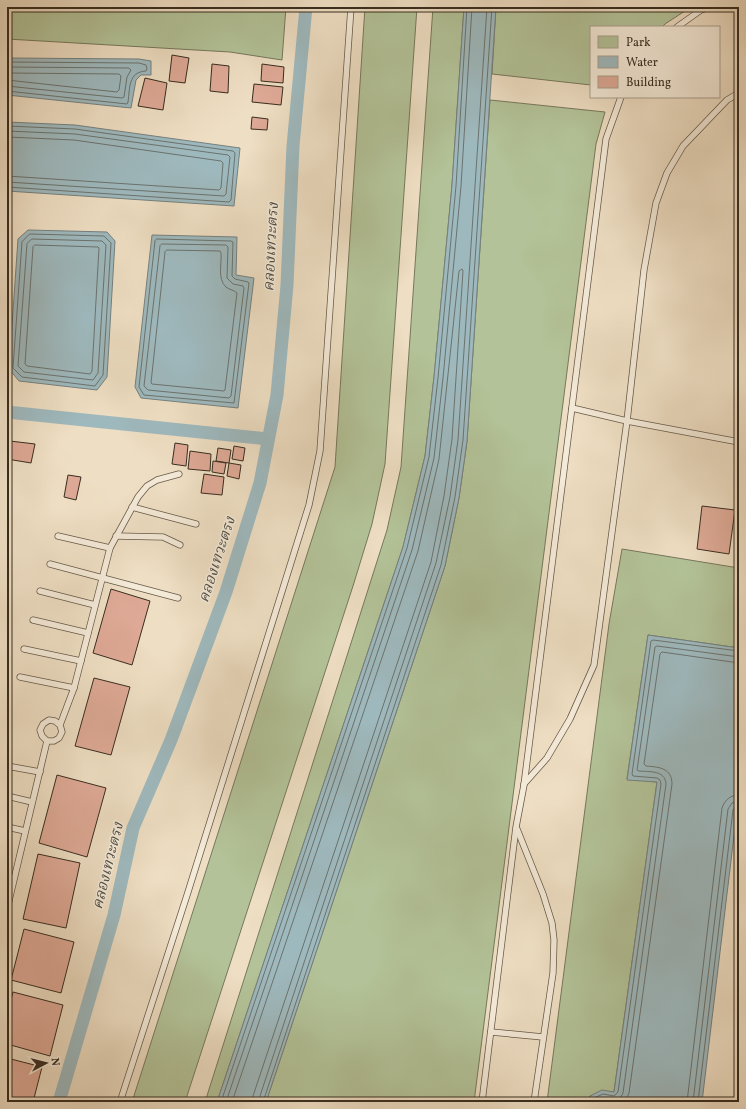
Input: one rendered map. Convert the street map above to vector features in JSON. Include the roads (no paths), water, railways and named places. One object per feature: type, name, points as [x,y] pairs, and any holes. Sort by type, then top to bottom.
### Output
[{"type":"lane","points":[[120,1102],[188,892],[309,505],[320,451],[351,7]]},
{"type":"lane","points":[[677,26],[701,10],[710,7]]},
{"type":"lane","points":[[524,785],[547,758],[570,719],[594,665],[644,270],[656,203],[667,173],[684,146],[727,100],[739,93]]},
{"type":"lane","points":[[482,1102],[516,827],[524,785],[606,139],[621,98]]},
{"type":"lane","points":[[572,408],[626,421],[739,442]]},
{"type":"lane","points":[[60,725],[74,688],[110,548],[132,507],[146,486],[157,480],[179,474]]},
{"type":"lane","points":[[132,507],[196,524]]},
{"type":"lane","points":[[58,536],[110,548]]},
{"type":"lane","points":[[116,536],[163,537],[180,545]]},
{"type":"lane","points":[[50,564],[178,598]]},
{"type":"lane","points":[[40,591],[95,605]]},
{"type":"lane","points":[[33,620],[88,633]]},
{"type":"lane","points":[[24,649],[81,661]]},
{"type":"lane","points":[[20,677],[74,688]]},
{"type":"lane","points":[[49,720],[55,721],[60,725],[62,732],[59,738],[54,741],[47,741],[42,736],[40,730],[43,724],[49,720]]},
{"type":"lane","points":[[7,909],[47,741]]},
{"type":"lane","points":[[7,766],[40,772]]},
{"type":"lane","points":[[7,796],[32,802]]},
{"type":"lane","points":[[7,827],[25,831]]},
{"type":"lane","points":[[516,827],[543,894],[552,923],[554,940],[553,973],[534,1102]]},
{"type":"lane","points":[[491,1032],[543,1037]]},
{"type":"water","points":[[464,7],[496,7],[467,441],[459,498],[445,566],[266,1102],[217,1102],[403,547],[425,456],[452,185]]},
{"type":"water","points":[[7,58],[139,59],[151,61],[151,75],[141,75],[136,80],[131,108],[7,95]]},
{"type":"water","points":[[7,122],[75,125],[240,148],[234,206],[7,191]]},
{"type":"water","points":[[28,230],[107,232],[115,241],[107,377],[97,390],[19,381],[9,369],[18,239]]},
{"type":"water","points":[[152,235],[237,237],[236,275],[254,278],[238,408],[141,398],[135,387]]},
{"type":"water","points":[[648,635],[739,648],[739,794],[702,1102],[589,1102],[590,1096],[602,1090],[614,1092],[657,782],[627,780]]},
{"type":"waterway","name":"คลองเทวะตรง","points":[[59,1102],[114,915],[133,828],[171,740],[226,592],[260,483],[277,395],[287,285],[293,146],[306,7]]},
{"type":"waterway","points":[[7,412],[268,439]]}]
